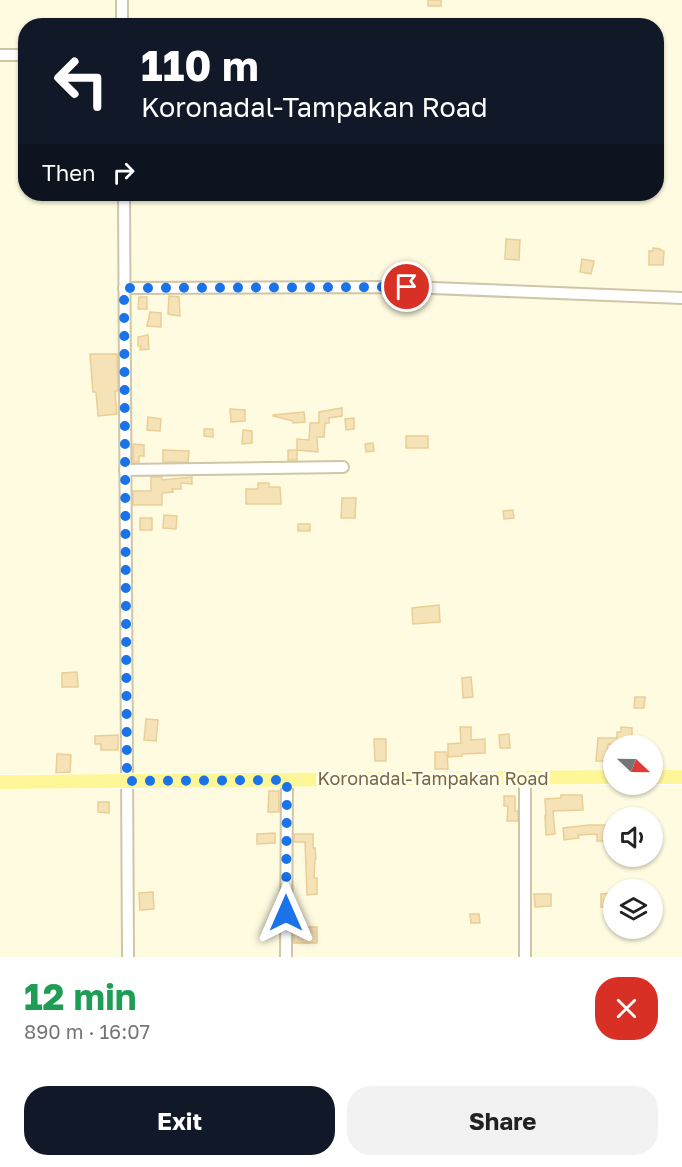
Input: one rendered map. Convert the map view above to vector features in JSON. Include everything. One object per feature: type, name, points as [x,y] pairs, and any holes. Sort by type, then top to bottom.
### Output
[{"type":"main road","name":"Koronadal-Tampakan Road","points":[[0,782],[603,777]]},
{"type":"main road","points":[[663,777],[682,777]]},
{"type":"street","points":[[122,0],[122,18]]},
{"type":"street","points":[[0,55],[18,55]]},
{"type":"street","points":[[124,201],[128,957]]},
{"type":"street","points":[[124,288],[407,287],[682,298]]},
{"type":"street","points":[[125,470],[343,466]]},
{"type":"street","points":[[525,778],[525,957]]},
{"type":"street","points":[[286,957],[287,780]]},
{"type":"building","points":[[428,0],[441,0],[441,6],[428,6]]},
{"type":"building","points":[[506,239],[520,240],[519,260],[505,259]]},
{"type":"building","points":[[653,248],[664,251],[663,265],[649,265],[649,251],[653,251]]},
{"type":"building","points":[[582,259],[594,261],[591,274],[580,272]]},
{"type":"building","points":[[169,296],[179,297],[180,316],[168,314]]},
{"type":"building","points":[[139,297],[147,297],[147,309],[138,309]]},
{"type":"building","points":[[150,312],[161,313],[161,327],[147,326]]},
{"type":"building","points":[[148,335],[149,349],[140,350],[138,337]]},
{"type":"building","points":[[90,354],[117,354],[118,391],[115,391],[117,414],[98,416],[96,392],[93,392]]},
{"type":"building","points":[[342,408],[342,416],[329,418],[329,423],[325,423],[324,437],[317,437],[318,452],[297,450],[297,439],[309,440],[310,423],[319,423],[319,412]]},
{"type":"building","points":[[230,409],[245,410],[245,421],[231,422]]},
{"type":"building","points":[[304,412],[305,422],[293,423],[293,421],[273,416],[273,415]]},
{"type":"building","points":[[148,417],[161,419],[160,431],[147,430]]},
{"type":"building","points":[[354,418],[354,429],[346,430],[345,419]]},
{"type":"building","points":[[204,429],[213,429],[213,437],[204,436]]},
{"type":"building","points":[[243,430],[252,431],[252,443],[242,444]]},
{"type":"building","points":[[406,436],[428,436],[428,448],[406,448]]},
{"type":"building","points":[[373,443],[374,451],[366,452],[365,444]]},
{"type":"building","points":[[133,444],[144,445],[144,456],[139,456],[139,462],[133,462]]},
{"type":"building","points":[[163,450],[189,451],[188,462],[163,462]]},
{"type":"building","points":[[288,450],[297,450],[297,460],[288,460]]},
{"type":"building","points":[[151,477],[162,477],[162,480],[192,477],[192,484],[181,483],[181,489],[172,489],[173,492],[162,493],[162,505],[133,505],[133,491],[151,491]]},
{"type":"building","points":[[258,483],[269,483],[269,487],[280,487],[281,504],[246,504],[246,489],[258,489]]},
{"type":"building","points":[[342,498],[356,498],[355,518],[341,518]]},
{"type":"building","points":[[513,510],[514,518],[504,519],[503,511]]},
{"type":"building","points":[[164,515],[177,516],[176,529],[163,528]]},
{"type":"building","points":[[140,518],[152,518],[152,530],[140,530]]},
{"type":"building","points":[[298,524],[310,524],[310,531],[298,531]]},
{"type":"building","points":[[439,605],[440,622],[413,624],[412,608]]},
{"type":"building","points":[[77,672],[78,687],[62,687],[62,673]]},
{"type":"building","points":[[471,677],[473,697],[463,698],[462,678]]},
{"type":"building","points":[[635,697],[645,697],[644,708],[634,708]]},
{"type":"building","points":[[146,719],[158,720],[156,741],[144,740]]},
{"type":"building","points":[[460,727],[471,727],[471,740],[485,739],[485,753],[448,757],[448,744],[461,743]]},
{"type":"building","points":[[621,727],[632,728],[632,735],[617,735],[617,732],[621,732]]},
{"type":"building","points":[[509,734],[510,748],[500,748],[499,735]]},
{"type":"building","points":[[118,735],[118,750],[101,750],[101,744],[95,744],[95,736]]},
{"type":"building","points":[[598,738],[603,738],[603,761],[596,761]]},
{"type":"building","points":[[374,739],[386,739],[386,761],[375,761]]},
{"type":"building","points":[[435,752],[447,752],[448,769],[435,769]]},
{"type":"building","points":[[57,754],[71,755],[70,772],[56,773]]},
{"type":"building","points":[[269,791],[279,791],[279,812],[268,812]]},
{"type":"building","points":[[561,795],[582,795],[583,810],[553,811],[555,834],[546,835],[545,799],[561,798]]},
{"type":"building","points":[[504,796],[515,796],[518,821],[507,821],[508,806],[504,806]]},
{"type":"building","points":[[98,802],[109,802],[109,813],[98,812]]},
{"type":"building","points":[[603,825],[603,841],[597,841],[597,834],[578,835],[579,838],[564,840],[563,828]]},
{"type":"building","points":[[275,833],[275,843],[257,844],[257,834]]},
{"type":"building","points":[[294,834],[313,834],[316,859],[314,878],[317,878],[317,894],[307,895],[305,842],[294,842]]},
{"type":"building","points":[[153,892],[154,909],[140,910],[139,893]]},
{"type":"building","points":[[534,894],[551,894],[551,906],[535,907]]},
{"type":"building","points":[[601,894],[603,894],[603,907],[601,907]]},
{"type":"building","points":[[470,914],[479,914],[480,923],[471,923]]},
{"type":"building","points":[[294,927],[317,927],[317,943],[294,943]]},
{"type":"route","points":[[286,913],[287,780],[127,781],[124,288],[407,287]]}]
